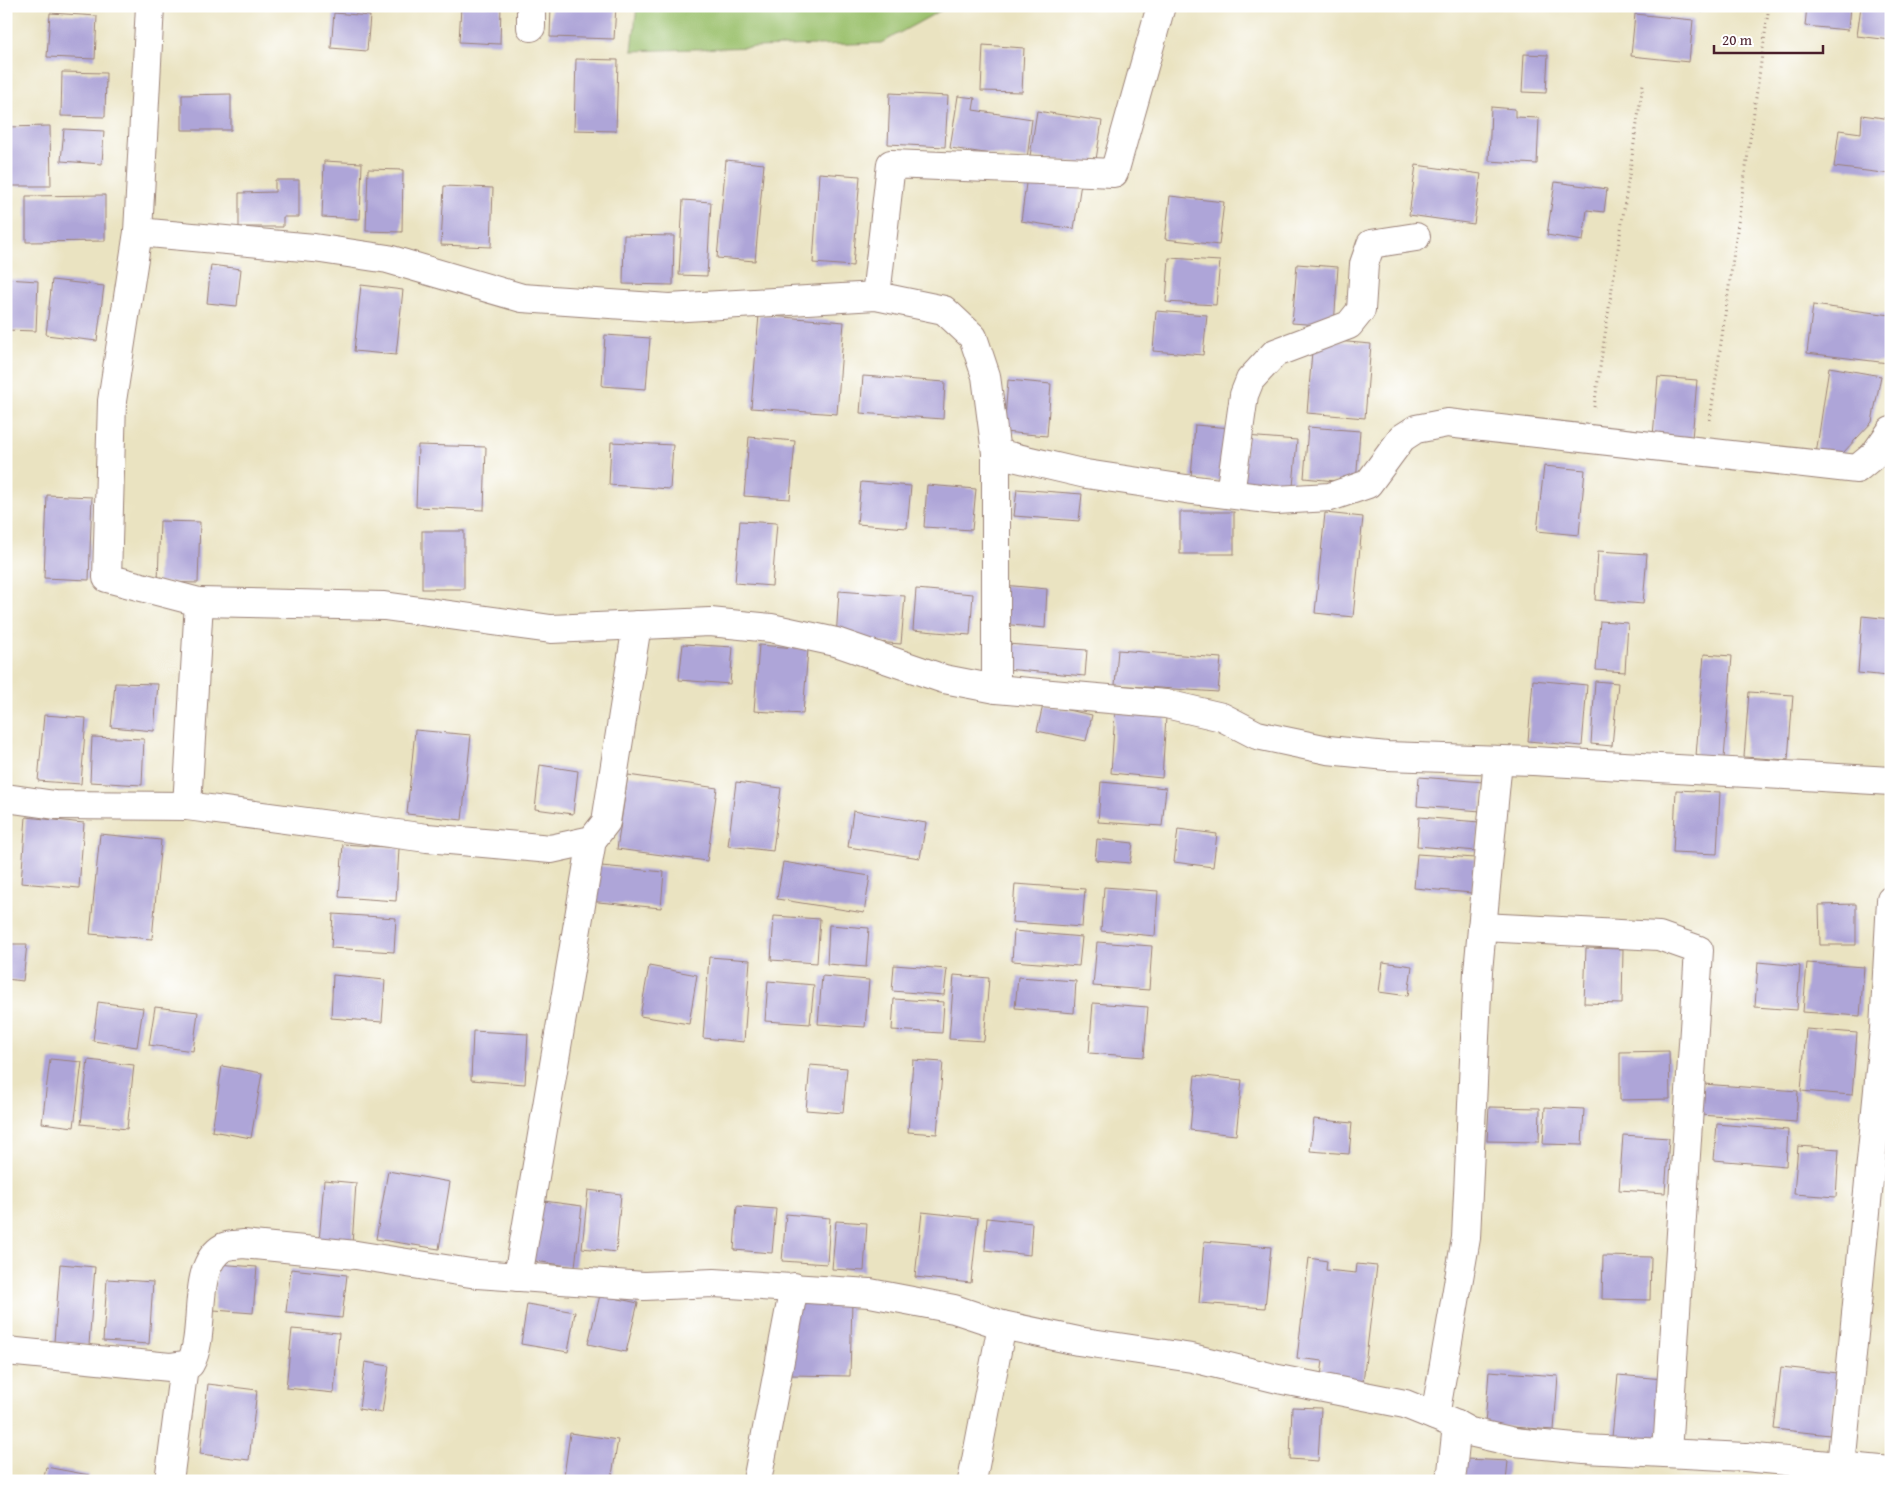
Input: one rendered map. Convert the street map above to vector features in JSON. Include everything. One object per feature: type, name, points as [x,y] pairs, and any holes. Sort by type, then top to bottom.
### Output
[{"type":"street","points":[[150,6],[138,232],[112,401],[107,578],[199,602],[384,606],[551,628],[710,622],[770,628],[836,642],[944,679],[996,690],[1166,704],[1222,717],[1257,735],[1328,750],[1387,756],[1498,760],[1891,781]]},
{"type":"street","points":[[876,296],[891,164],[1114,173],[1161,6]]},
{"type":"street","points":[[138,232],[314,248],[388,260],[522,298],[669,308],[876,296],[944,310],[974,337],[986,376],[996,453],[996,690]]},
{"type":"street","points":[[1230,494],[1244,395],[1250,380],[1275,353],[1349,325],[1361,310],[1364,264],[1371,244],[1416,236]]},
{"type":"street","points":[[996,453],[1086,474],[1276,500],[1330,497],[1368,484],[1402,438],[1416,429],[1447,424],[1857,469],[1882,458],[1891,431]]},
{"type":"street","points":[[187,806],[199,602]]},
{"type":"street","points":[[518,1277],[592,840],[606,822],[637,625]]},
{"type":"street","points":[[1452,1481],[1446,1420],[1466,1238],[1482,927],[1498,760]]},
{"type":"street","points":[[6,798],[55,805],[187,806],[465,842],[551,849],[592,840]]},
{"type":"street","points":[[1841,1466],[1884,1029],[1891,900]]},
{"type":"street","points":[[1482,927],[1659,936],[1699,950],[1667,1453]]},
{"type":"street","points":[[6,1351],[146,1365],[184,1366],[190,1364],[194,1357],[198,1340],[207,1268],[214,1256],[225,1247],[243,1244],[356,1255],[477,1274],[644,1286],[714,1283],[794,1286],[889,1297],[954,1309],[1002,1325],[1078,1341],[1192,1358],[1278,1379],[1404,1404],[1446,1420],[1470,1432],[1514,1442],[1584,1449],[1745,1457],[1891,1471]]},
{"type":"street","points":[[757,1481],[794,1286]]},
{"type":"street","points":[[972,1481],[1002,1325]]},
{"type":"street","points":[[169,1481],[184,1366]]},
{"type":"path","points":[[1705,452],[1769,6]]},
{"type":"path","points":[[1590,440],[1643,84]]},
{"type":"green space","points":[[637,6],[949,6],[881,43],[632,51]]},
{"type":"building","points":[[461,6],[501,6],[500,44],[459,42]]},
{"type":"building","points":[[551,6],[616,6],[614,39],[550,37]]},
{"type":"building","points":[[1666,6],[1704,6],[1703,12]]},
{"type":"building","points":[[1807,6],[1850,6],[1848,30],[1805,26]]},
{"type":"building","points":[[1861,6],[1891,6],[1891,40],[1857,36]]},
{"type":"building","points":[[50,13],[97,16],[95,59],[47,57]]},
{"type":"building","points":[[334,13],[370,16],[367,51],[331,48]]},
{"type":"building","points":[[1635,14],[1693,20],[1689,62],[1631,56]]},
{"type":"building","points":[[983,45],[1024,48],[1022,92],[981,91]]},
{"type":"building","points":[[1524,54],[1548,55],[1546,93],[1522,92]]},
{"type":"building","points":[[576,59],[618,60],[616,131],[574,130]]},
{"type":"building","points":[[62,72],[106,73],[105,117],[61,116]]},
{"type":"building","points":[[890,93],[948,96],[945,147],[888,144]]},
{"type":"building","points":[[231,94],[231,130],[182,130],[182,95]]},
{"type":"building","points":[[958,96],[975,98],[973,110],[1032,119],[1027,159],[950,148]]},
{"type":"building","points":[[1491,107],[1515,109],[1515,117],[1539,118],[1537,164],[1489,161]]},
{"type":"building","points":[[1037,111],[1102,121],[1095,166],[1030,156]]},
{"type":"building","points":[[1862,115],[1891,119],[1891,174],[1834,167],[1839,130],[1861,133]]},
{"type":"building","points":[[50,126],[51,186],[6,186],[6,127]]},
{"type":"building","points":[[64,129],[104,131],[102,164],[61,161]]},
{"type":"building","points":[[726,160],[764,164],[755,261],[717,258]]},
{"type":"building","points":[[324,161],[362,163],[360,219],[322,217]]},
{"type":"building","points":[[1416,165],[1481,174],[1474,224],[1409,215]]},
{"type":"building","points":[[368,169],[403,170],[402,232],[366,231]]},
{"type":"building","points":[[819,173],[860,176],[853,266],[813,263]]},
{"type":"building","points":[[1027,176],[1081,183],[1074,229],[1021,221]]},
{"type":"building","points":[[275,180],[299,180],[299,217],[283,217],[283,227],[239,227],[239,193],[275,192]]},
{"type":"building","points":[[1555,182],[1607,189],[1604,212],[1587,210],[1583,241],[1547,235]]},
{"type":"building","points":[[444,186],[493,188],[491,247],[441,245]]},
{"type":"building","points":[[105,195],[105,241],[26,242],[26,196]]},
{"type":"building","points":[[1170,196],[1224,202],[1219,245],[1165,239]]},
{"type":"building","points":[[683,200],[711,202],[707,276],[679,275]]},
{"type":"building","points":[[624,235],[674,236],[673,285],[623,284]]},
{"type":"building","points":[[1169,258],[1220,261],[1216,305],[1166,302]]},
{"type":"building","points":[[1297,264],[1338,267],[1334,326],[1292,323]]},
{"type":"building","points":[[211,265],[241,269],[237,306],[207,303]]},
{"type":"building","points":[[6,279],[38,281],[36,331],[6,330]]},
{"type":"building","points":[[52,280],[104,286],[97,341],[46,335]]},
{"type":"building","points":[[361,285],[403,290],[396,355],[354,351]]},
{"type":"building","points":[[1813,305],[1891,315],[1888,363],[1807,353]]},
{"type":"building","points":[[1156,311],[1207,315],[1203,355],[1153,351]]},
{"type":"building","points":[[759,315],[844,322],[837,414],[751,408]]},
{"type":"building","points":[[605,335],[650,338],[646,389],[602,386]]},
{"type":"building","points":[[1313,339],[1371,344],[1365,418],[1307,413]]},
{"type":"building","points":[[1829,367],[1881,376],[1872,422],[1842,454],[1816,454]]},
{"type":"building","points":[[863,376],[945,382],[943,419],[860,413]]},
{"type":"building","points":[[1658,377],[1697,380],[1692,439],[1653,436]]},
{"type":"building","points":[[1008,380],[1051,384],[1047,436],[1004,432]]},
{"type":"building","points":[[1195,425],[1231,428],[1226,481],[1191,478]]},
{"type":"building","points":[[1308,427],[1360,431],[1356,483],[1304,478]]},
{"type":"building","points":[[1246,436],[1297,440],[1293,487],[1243,484]]},
{"type":"building","points":[[749,437],[795,441],[790,499],[744,496]]},
{"type":"building","points":[[611,442],[673,445],[670,489],[609,485]]},
{"type":"building","points":[[418,445],[486,447],[484,510],[416,507]]},
{"type":"building","points":[[1544,466],[1585,470],[1579,535],[1537,531]]},
{"type":"building","points":[[861,482],[911,486],[907,528],[857,524]]},
{"type":"building","points":[[927,485],[976,489],[972,530],[924,527]]},
{"type":"building","points":[[1017,489],[1082,494],[1079,521],[1014,516]]},
{"type":"building","points":[[47,495],[92,497],[89,580],[44,578]]},
{"type":"building","points":[[1180,512],[1234,512],[1234,554],[1180,554]]},
{"type":"building","points":[[1325,513],[1363,517],[1353,617],[1315,613]]},
{"type":"building","points":[[160,521],[200,522],[198,583],[158,582]]},
{"type":"building","points":[[740,521],[777,523],[772,586],[735,583]]},
{"type":"building","points":[[422,531],[464,531],[464,589],[422,589]]},
{"type":"building","points":[[1598,551],[1647,554],[1643,604],[1595,600]]},
{"type":"building","points":[[1003,585],[1047,589],[1045,628],[1000,624]]},
{"type":"building","points":[[916,589],[973,594],[970,635],[913,630]]},
{"type":"building","points":[[839,591],[905,596],[901,644],[836,639]]},
{"type":"building","points":[[1862,616],[1891,619],[1888,676],[1858,673]]},
{"type":"building","points":[[1600,621],[1628,623],[1625,672],[1596,670]]},
{"type":"building","points":[[683,644],[733,647],[730,684],[679,680]]},
{"type":"building","points":[[1007,644],[1087,650],[1085,676],[1005,669]]},
{"type":"building","points":[[759,645],[808,649],[803,714],[754,711]]},
{"type":"building","points":[[1118,650],[1221,658],[1218,692],[1115,685]]},
{"type":"building","points":[[1704,654],[1732,656],[1724,759],[1696,756]]},
{"type":"building","points":[[1533,680],[1587,685],[1582,746],[1528,741]]},
{"type":"building","points":[[1595,681],[1618,683],[1612,746],[1591,744]]},
{"type":"building","points":[[115,683],[158,684],[154,731],[111,727]]},
{"type":"building","points":[[1749,692],[1793,695],[1788,760],[1744,757]]},
{"type":"building","points":[[1043,705],[1092,715],[1086,741],[1037,731]]},
{"type":"building","points":[[1115,712],[1166,717],[1162,778],[1111,773]]},
{"type":"building","points":[[44,715],[86,718],[81,784],[38,781]]},
{"type":"building","points":[[415,730],[471,735],[462,820],[407,814]]},
{"type":"building","points":[[92,737],[144,739],[142,785],[90,782]]},
{"type":"building","points":[[540,765],[578,771],[573,814],[535,809]]},
{"type":"building","points":[[628,775],[717,788],[707,861],[617,849]]},
{"type":"building","points":[[1419,777],[1484,782],[1481,811],[1417,806]]},
{"type":"building","points":[[736,782],[781,788],[773,851],[728,846]]},
{"type":"building","points":[[1101,782],[1166,788],[1162,826],[1098,822]]},
{"type":"building","points":[[1676,790],[1720,792],[1717,854],[1673,852]]},
{"type":"building","points":[[853,811],[926,823],[920,858],[848,847]]},
{"type":"building","points":[[26,817],[84,823],[79,888],[21,883]]},
{"type":"building","points":[[1419,817],[1479,822],[1477,851],[1417,846]]},
{"type":"building","points":[[1178,829],[1217,834],[1213,867],[1174,862]]},
{"type":"building","points":[[100,834],[161,840],[152,939],[90,934]]},
{"type":"building","points":[[1097,839],[1133,843],[1130,863],[1095,860]]},
{"type":"building","points":[[343,844],[399,848],[396,901],[339,897]]},
{"type":"building","points":[[1417,854],[1475,858],[1472,893],[1414,888]]},
{"type":"building","points":[[783,862],[870,876],[864,913],[777,899]]},
{"type":"building","points":[[591,865],[664,872],[661,908],[588,901]]},
{"type":"building","points":[[1015,884],[1085,889],[1082,927],[1012,922]]},
{"type":"building","points":[[1104,887],[1158,891],[1155,936],[1101,931]]},
{"type":"building","points":[[1856,904],[1856,945],[1820,945],[1819,905]]},
{"type":"building","points":[[333,914],[396,918],[394,952],[331,948]]},
{"type":"building","points":[[774,916],[820,919],[817,963],[771,960]]},
{"type":"building","points":[[829,925],[869,928],[866,967],[827,964]]},
{"type":"building","points":[[1014,931],[1082,937],[1079,966],[1012,961]]},
{"type":"building","points":[[1097,942],[1152,946],[1149,990],[1093,986]]},
{"type":"building","points":[[6,944],[27,944],[23,981],[6,979]]},
{"type":"building","points":[[1586,948],[1623,949],[1622,1004],[1584,1003]]},
{"type":"building","points":[[709,957],[750,960],[744,1042],[703,1038]]},
{"type":"building","points":[[1383,962],[1412,966],[1408,996],[1379,992]]},
{"type":"building","points":[[1758,962],[1800,966],[1797,1010],[1755,1007]]},
{"type":"building","points":[[1807,963],[1864,967],[1860,1016],[1803,1012]]},
{"type":"building","points":[[894,965],[947,969],[944,995],[892,991]]},
{"type":"building","points":[[649,966],[697,975],[689,1024],[640,1016]]},
{"type":"building","points":[[333,975],[385,980],[382,1022],[331,1018]]},
{"type":"building","points":[[954,975],[989,978],[984,1041],[949,1039]]},
{"type":"building","points":[[822,976],[869,980],[865,1027],[818,1024]]},
{"type":"building","points":[[1018,977],[1076,981],[1074,1013],[1015,1008]]},
{"type":"building","points":[[768,981],[814,985],[810,1024],[765,1021]]},
{"type":"building","points":[[894,999],[944,1002],[942,1033],[892,1030]]},
{"type":"building","points":[[98,1002],[143,1008],[137,1047],[93,1041]]},
{"type":"building","points":[[1093,1003],[1148,1007],[1144,1057],[1089,1053]]},
{"type":"building","points":[[155,1007],[198,1012],[193,1051],[149,1045]]},
{"type":"building","points":[[1806,1029],[1857,1033],[1852,1095],[1801,1091]]},
{"type":"building","points":[[473,1031],[528,1034],[525,1084],[471,1080]]},
{"type":"building","points":[[1669,1051],[1670,1099],[1620,1100],[1620,1052]]},
{"type":"building","points":[[50,1059],[82,1062],[74,1127],[42,1123]]},
{"type":"building","points":[[88,1060],[134,1065],[127,1129],[81,1124]]},
{"type":"building","points":[[913,1060],[943,1062],[937,1134],[908,1132]]},
{"type":"building","points":[[810,1065],[847,1068],[843,1113],[806,1110]]},
{"type":"building","points":[[222,1066],[262,1073],[251,1138],[212,1131]]},
{"type":"building","points":[[1195,1075],[1242,1080],[1236,1135],[1190,1130]]},
{"type":"building","points":[[1703,1084],[1798,1091],[1796,1122],[1700,1115]]},
{"type":"building","points":[[1489,1107],[1540,1108],[1539,1142],[1487,1141]]},
{"type":"building","points":[[1545,1107],[1584,1109],[1582,1145],[1543,1144]]},
{"type":"building","points":[[1314,1119],[1352,1123],[1349,1154],[1310,1151]]},
{"type":"building","points":[[1717,1124],[1788,1130],[1786,1166],[1714,1160]]},
{"type":"building","points":[[1623,1135],[1669,1138],[1665,1193],[1619,1190]]},
{"type":"building","points":[[1798,1146],[1839,1149],[1836,1197],[1794,1194]]},
{"type":"building","points":[[388,1171],[450,1182],[439,1249],[376,1239]]},
{"type":"building","points":[[324,1180],[356,1183],[352,1245],[319,1242]]},
{"type":"building","points":[[588,1190],[621,1194],[616,1252],[582,1248]]},
{"type":"building","points":[[536,1200],[582,1206],[575,1267],[528,1260]]},
{"type":"building","points":[[737,1206],[776,1209],[772,1253],[734,1250]]},
{"type":"building","points":[[922,1212],[978,1218],[971,1283],[915,1277]]},
{"type":"building","points":[[786,1214],[830,1218],[827,1264],[782,1261]]},
{"type":"building","points":[[987,1218],[1032,1223],[1030,1255],[985,1250]]},
{"type":"building","points":[[836,1221],[867,1223],[864,1271],[832,1269]]},
{"type":"building","points":[[1204,1241],[1271,1247],[1265,1308],[1199,1303]]},
{"type":"building","points":[[1603,1256],[1651,1257],[1650,1300],[1602,1299]]},
{"type":"building","points":[[1309,1258],[1327,1261],[1326,1270],[1356,1273],[1357,1264],[1377,1266],[1363,1382],[1321,1376],[1323,1361],[1297,1358]]},
{"type":"building","points":[[60,1264],[95,1267],[89,1345],[54,1342]]},
{"type":"building","points":[[217,1264],[257,1267],[253,1313],[214,1310]]},
{"type":"building","points":[[291,1269],[347,1275],[342,1318],[286,1312]]},
{"type":"building","points":[[107,1279],[153,1282],[149,1344],[103,1341]]},
{"type":"building","points":[[600,1295],[638,1303],[626,1352],[588,1344]]},
{"type":"building","points":[[794,1299],[852,1301],[850,1376],[791,1375]]},
{"type":"building","points":[[527,1304],[575,1312],[568,1352],[521,1344]]},
{"type":"building","points":[[292,1329],[339,1333],[334,1393],[286,1388]]},
{"type":"building","points":[[365,1362],[389,1366],[382,1413],[359,1409]]},
{"type":"building","points":[[1781,1367],[1837,1373],[1830,1435],[1774,1429]]},
{"type":"building","points":[[1489,1371],[1558,1376],[1554,1430],[1485,1425]]},
{"type":"building","points":[[1618,1375],[1663,1379],[1658,1441],[1612,1437]]},
{"type":"building","points":[[208,1384],[257,1390],[249,1460],[200,1454]]},
{"type":"building","points":[[1292,1407],[1321,1408],[1318,1461],[1290,1459]]},
{"type":"building","points":[[570,1433],[618,1440],[611,1481],[564,1476]]},
{"type":"building","points":[[1466,1459],[1508,1461],[1506,1481],[1464,1481]]},
{"type":"building","points":[[46,1467],[89,1475],[88,1481],[43,1481]]}]
